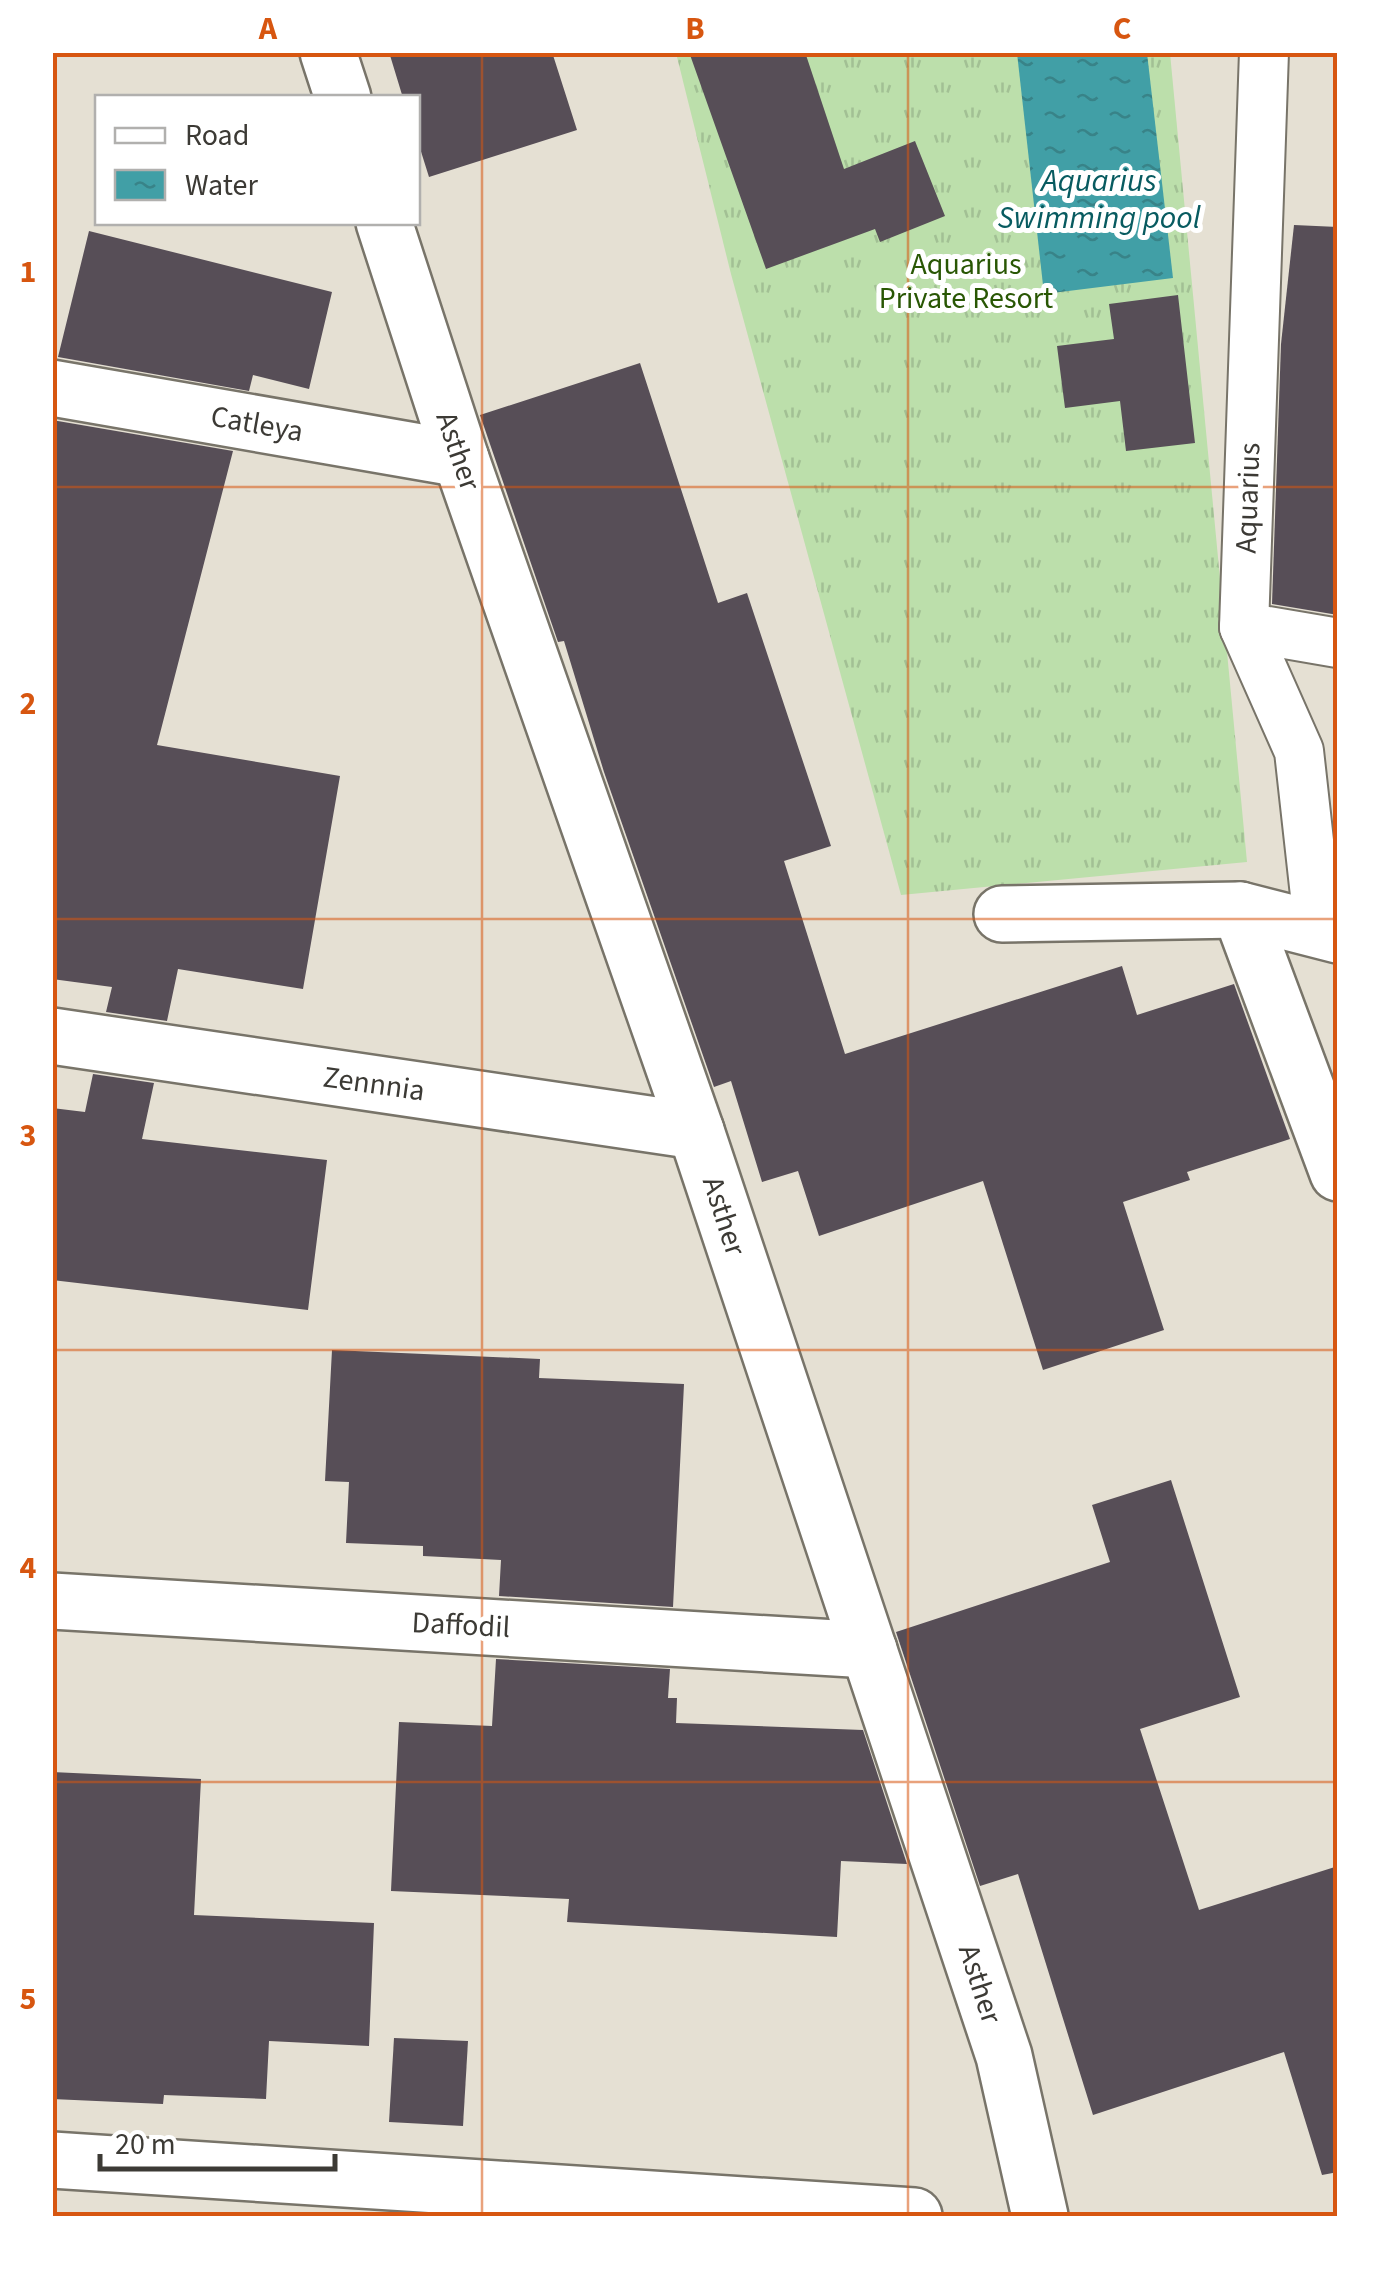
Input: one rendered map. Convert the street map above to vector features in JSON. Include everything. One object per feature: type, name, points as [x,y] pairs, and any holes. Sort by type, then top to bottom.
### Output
[{"type":"street","points":[[328,52],[342,95]]},
{"type":"street","name":"Asther","points":[[385,225],[461,459],[696,1132],[1004,2056],[1040,2216]]},
{"type":"street","name":"Catleya","points":[[52,388],[461,459]]},
{"type":"street","points":[[1240,910],[1338,1172]]},
{"type":"street","points":[[1002,914],[1240,910],[1328,933]]},
{"type":"street","name":"Zennnia","points":[[52,1036],[696,1132]]},
{"type":"street","name":"Daffodil","points":[[52,1601],[869,1650]]},
{"type":"street","points":[[52,2160],[914,2216]]},
{"type":"lane","name":"Aquarius","points":[[1264,52],[1244,628],[1299,752],[1328,933]]},
{"type":"lane","points":[[1244,628],[1338,642]]},
{"type":"green space","name":"Aquarius Private Resort","points":[[676,53],[1170,53],[1247,862],[901,895],[731,274]]},
{"type":"water","name":"Aquarius Swimming pool","points":[[1017,53],[1147,53],[1173,278],[1044,294]]},
{"type":"building","points":[[389,52],[552,52],[577,130],[429,177],[420,148],[420,95],[402,95]]},
{"type":"building","points":[[689,52],[805,52],[844,169],[915,141],[945,216],[880,242],[875,229],[766,269]]},
{"type":"building","points":[[1294,225],[1338,227],[1338,615],[1272,604],[1281,344]]},
{"type":"building","points":[[89,231],[332,292],[309,389],[253,375],[249,391],[58,357]]},
{"type":"building","points":[[1178,295],[1195,443],[1126,451],[1120,401],[1065,408],[1057,346],[1114,339],[1109,304]]},
{"type":"building","points":[[640,363],[718,603],[747,593],[831,846],[784,861],[845,1054],[1122,966],[1137,1015],[1234,984],[1290,1139],[1187,1172],[1190,1180],[1123,1202],[1164,1330],[1043,1370],[983,1181],[819,1236],[798,1171],[762,1182],[731,1081],[714,1087],[604,772],[564,641],[558,642],[480,415]]},
{"type":"building","points":[[52,420],[233,451],[157,745],[340,776],[303,989],[178,969],[167,1021],[106,1012],[112,987],[52,979]]},
{"type":"building","points":[[93,1074],[154,1083],[142,1139],[327,1160],[308,1310],[52,1280],[52,1108],[85,1112]]},
{"type":"building","points":[[332,1350],[540,1359],[539,1378],[684,1384],[673,1607],[499,1596],[501,1560],[423,1556],[423,1546],[346,1543],[349,1482],[325,1481]]},
{"type":"building","points":[[1171,1480],[1240,1697],[1140,1729],[1199,1910],[1338,1866],[1338,2172],[1322,2175],[1284,2052],[1093,2115],[1018,1874],[980,1886],[896,1632],[1110,1562],[1092,1505]]},
{"type":"building","points":[[496,1659],[670,1669],[668,1698],[677,1698],[676,1723],[863,1730],[907,1864],[841,1861],[837,1937],[567,1922],[569,1899],[391,1891],[399,1722],[492,1726]]},
{"type":"building","points":[[52,1772],[201,1779],[194,1915],[374,1923],[369,2046],[269,2041],[266,2099],[164,2095],[163,2104],[52,2099]]},
{"type":"building","points":[[394,2038],[468,2041],[463,2126],[389,2122]]}]
